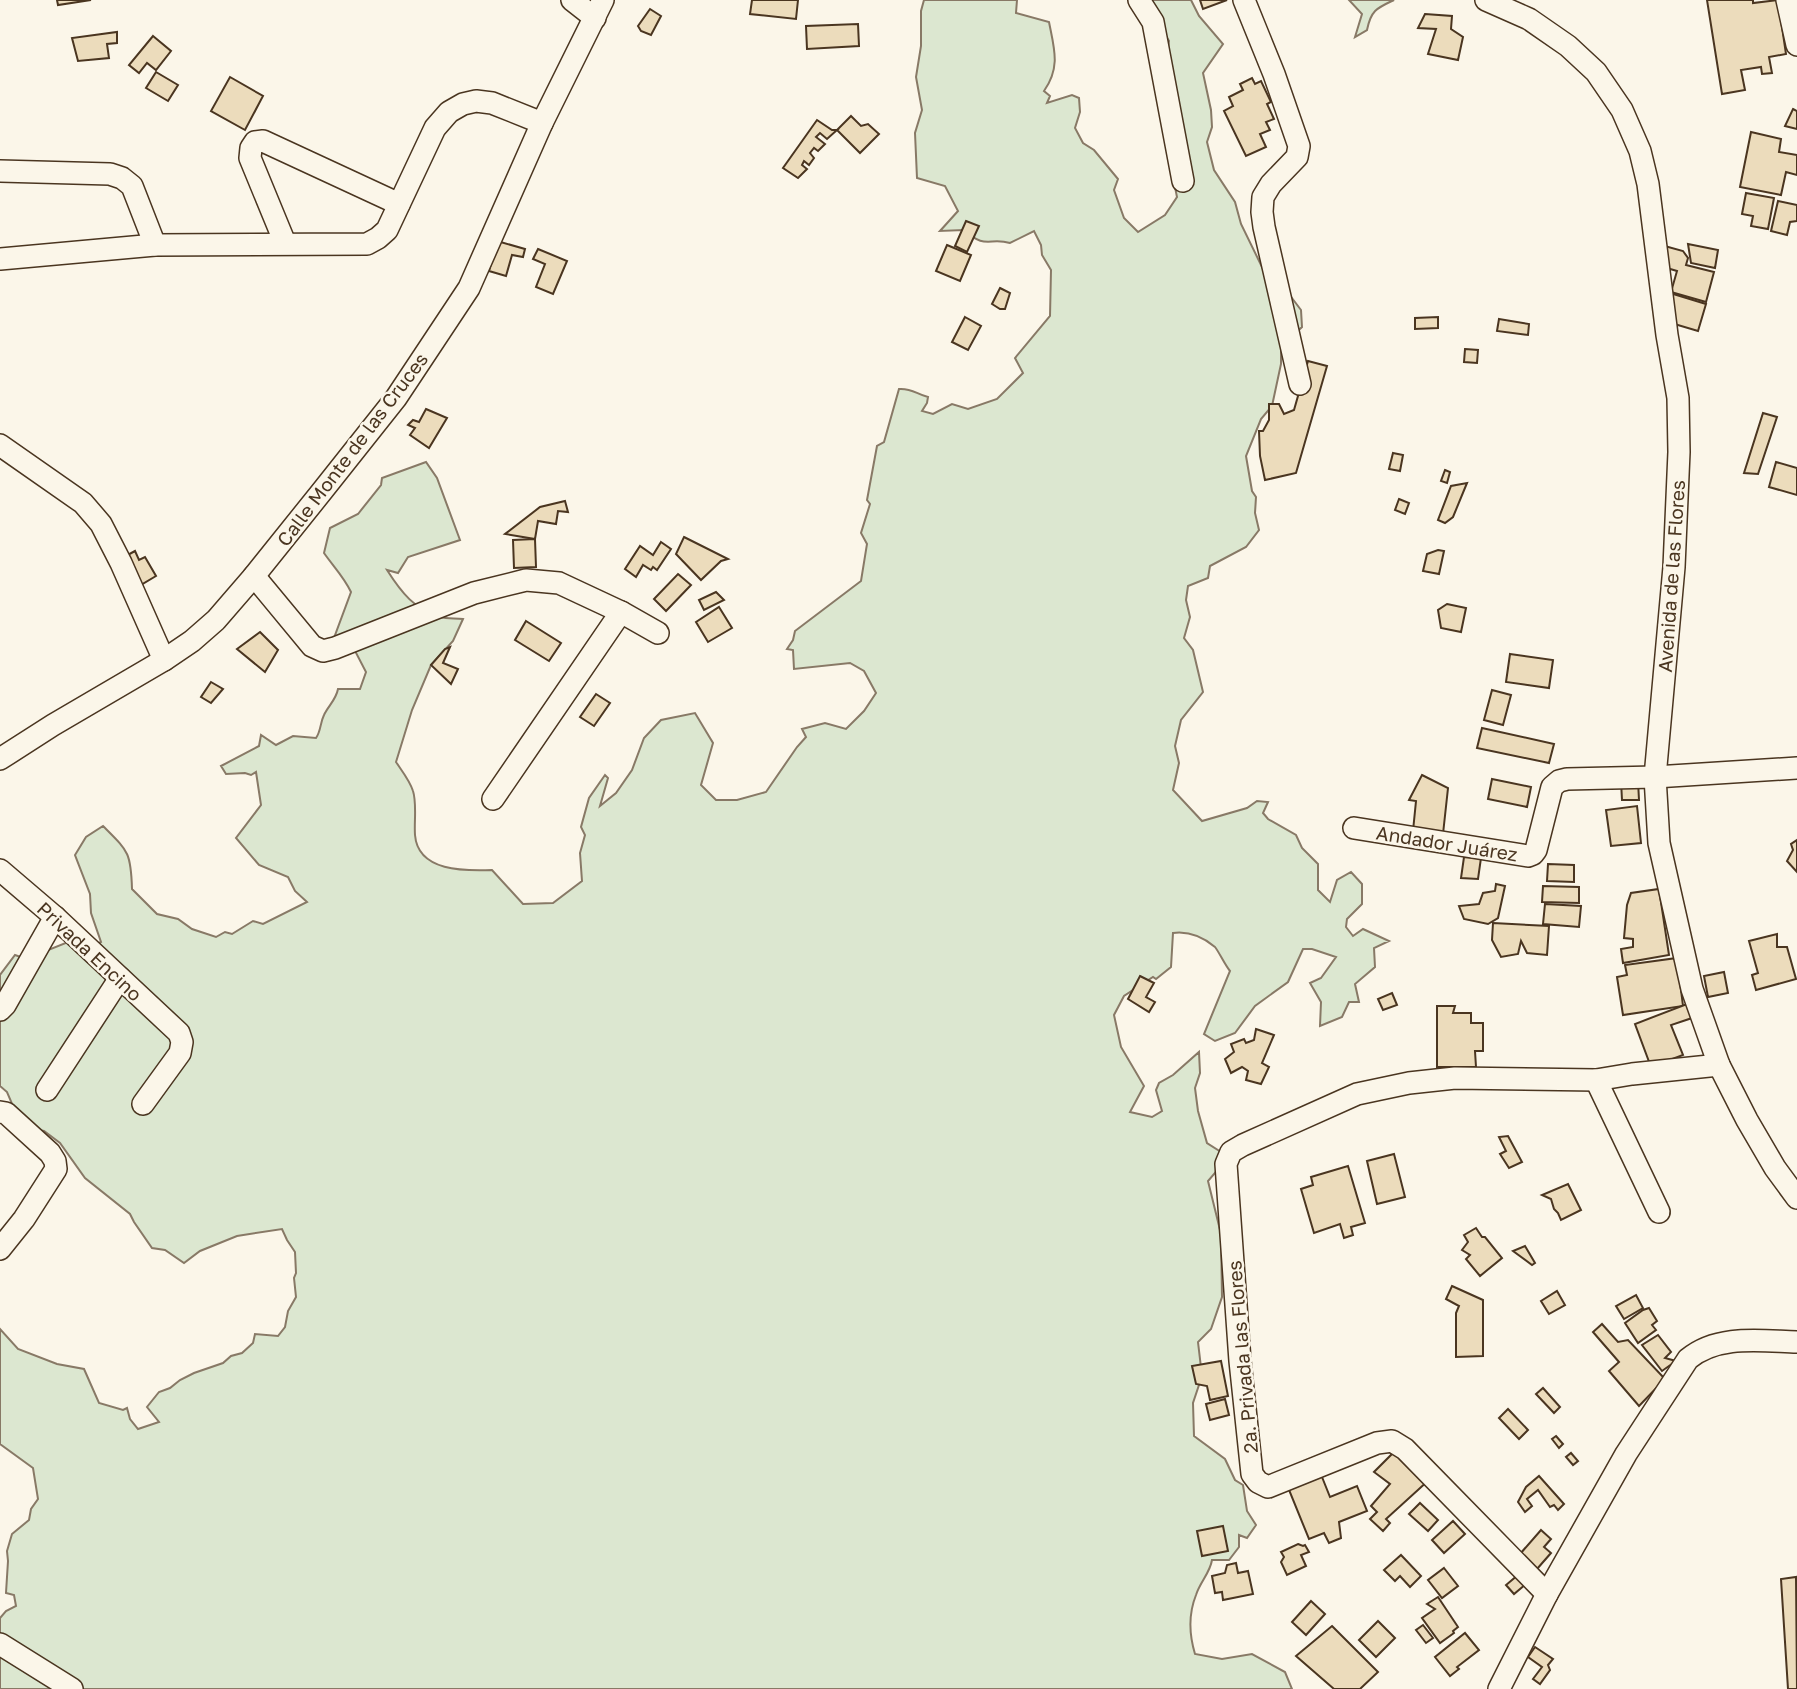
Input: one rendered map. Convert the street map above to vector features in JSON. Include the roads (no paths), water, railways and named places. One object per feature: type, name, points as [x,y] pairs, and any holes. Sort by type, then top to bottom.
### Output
[{"type":"street","points":[[572,0],[599,9]]},
{"type":"street","points":[[1139,0],[1153,22],[1183,181]]},
{"type":"street","points":[[1244,0],[1289,113],[1299,146],[1297,158],[1271,184],[1263,197],[1262,212],[1300,384]]},
{"type":"street","name":"Avenida de las Flores","points":[[1486,0],[1529,19],[1568,46],[1597,72],[1622,110],[1640,151],[1648,184],[1678,398],[1679,452],[1674,567],[1655,777],[1659,843],[1692,989],[1719,1065],[1775,1168],[1797,1198]]},
{"type":"street","points":[[1787,0],[1797,45]]},
{"type":"street","name":"Calle Monte de las Cruces","points":[[0,759],[164,660],[192,640],[216,620],[254,576],[396,398],[469,288],[542,123],[599,9]]},
{"type":"street","points":[[0,259],[155,245],[367,244],[387,230],[435,128],[449,112],[463,104],[477,101],[492,103],[542,123]]},
{"type":"street","points":[[285,243],[250,158],[255,142],[263,141],[399,204]]},
{"type":"street","points":[[0,171],[110,174],[121,178],[132,186],[155,245]]},
{"type":"street","points":[[0,445],[83,503],[101,524],[164,660]]},
{"type":"street","points":[[254,576],[312,646],[323,651],[335,649],[474,593],[526,580],[559,583],[658,633]]},
{"type":"street","points":[[493,799],[621,612]]},
{"type":"street","points":[[1655,777],[1797,768]]},
{"type":"street","name":"Andador Juárez","points":[[1354,828],[1528,856],[1536,850],[1552,787],[1559,781],[1655,777]]},
{"type":"street","name":"Privada Encino","points":[[0,870],[55,917],[178,1033],[182,1042],[180,1053],[143,1104]]},
{"type":"street","points":[[0,1010],[55,917]]},
{"type":"street","points":[[47,1090],[120,978]]},
{"type":"street","name":"2a. Privada las Flores","points":[[1547,1594],[1405,1449],[1392,1441],[1377,1443],[1268,1487],[1258,1482],[1252,1474],[1240,1361],[1226,1164],[1231,1152],[1243,1145],[1357,1094],[1409,1083],[1455,1078],[1596,1080],[1719,1065]]},
{"type":"street","points":[[1596,1080],[1659,1212]]},
{"type":"street","points":[[0,1112],[6,1113],[50,1153],[56,1169],[38,1199],[0,1249]]},
{"type":"street","points":[[1499,1689],[1547,1594],[1626,1454],[1688,1359],[1698,1350],[1715,1344],[1745,1341],[1797,1342]]},
{"type":"street","points":[[4,1647],[72,1689]]}]
